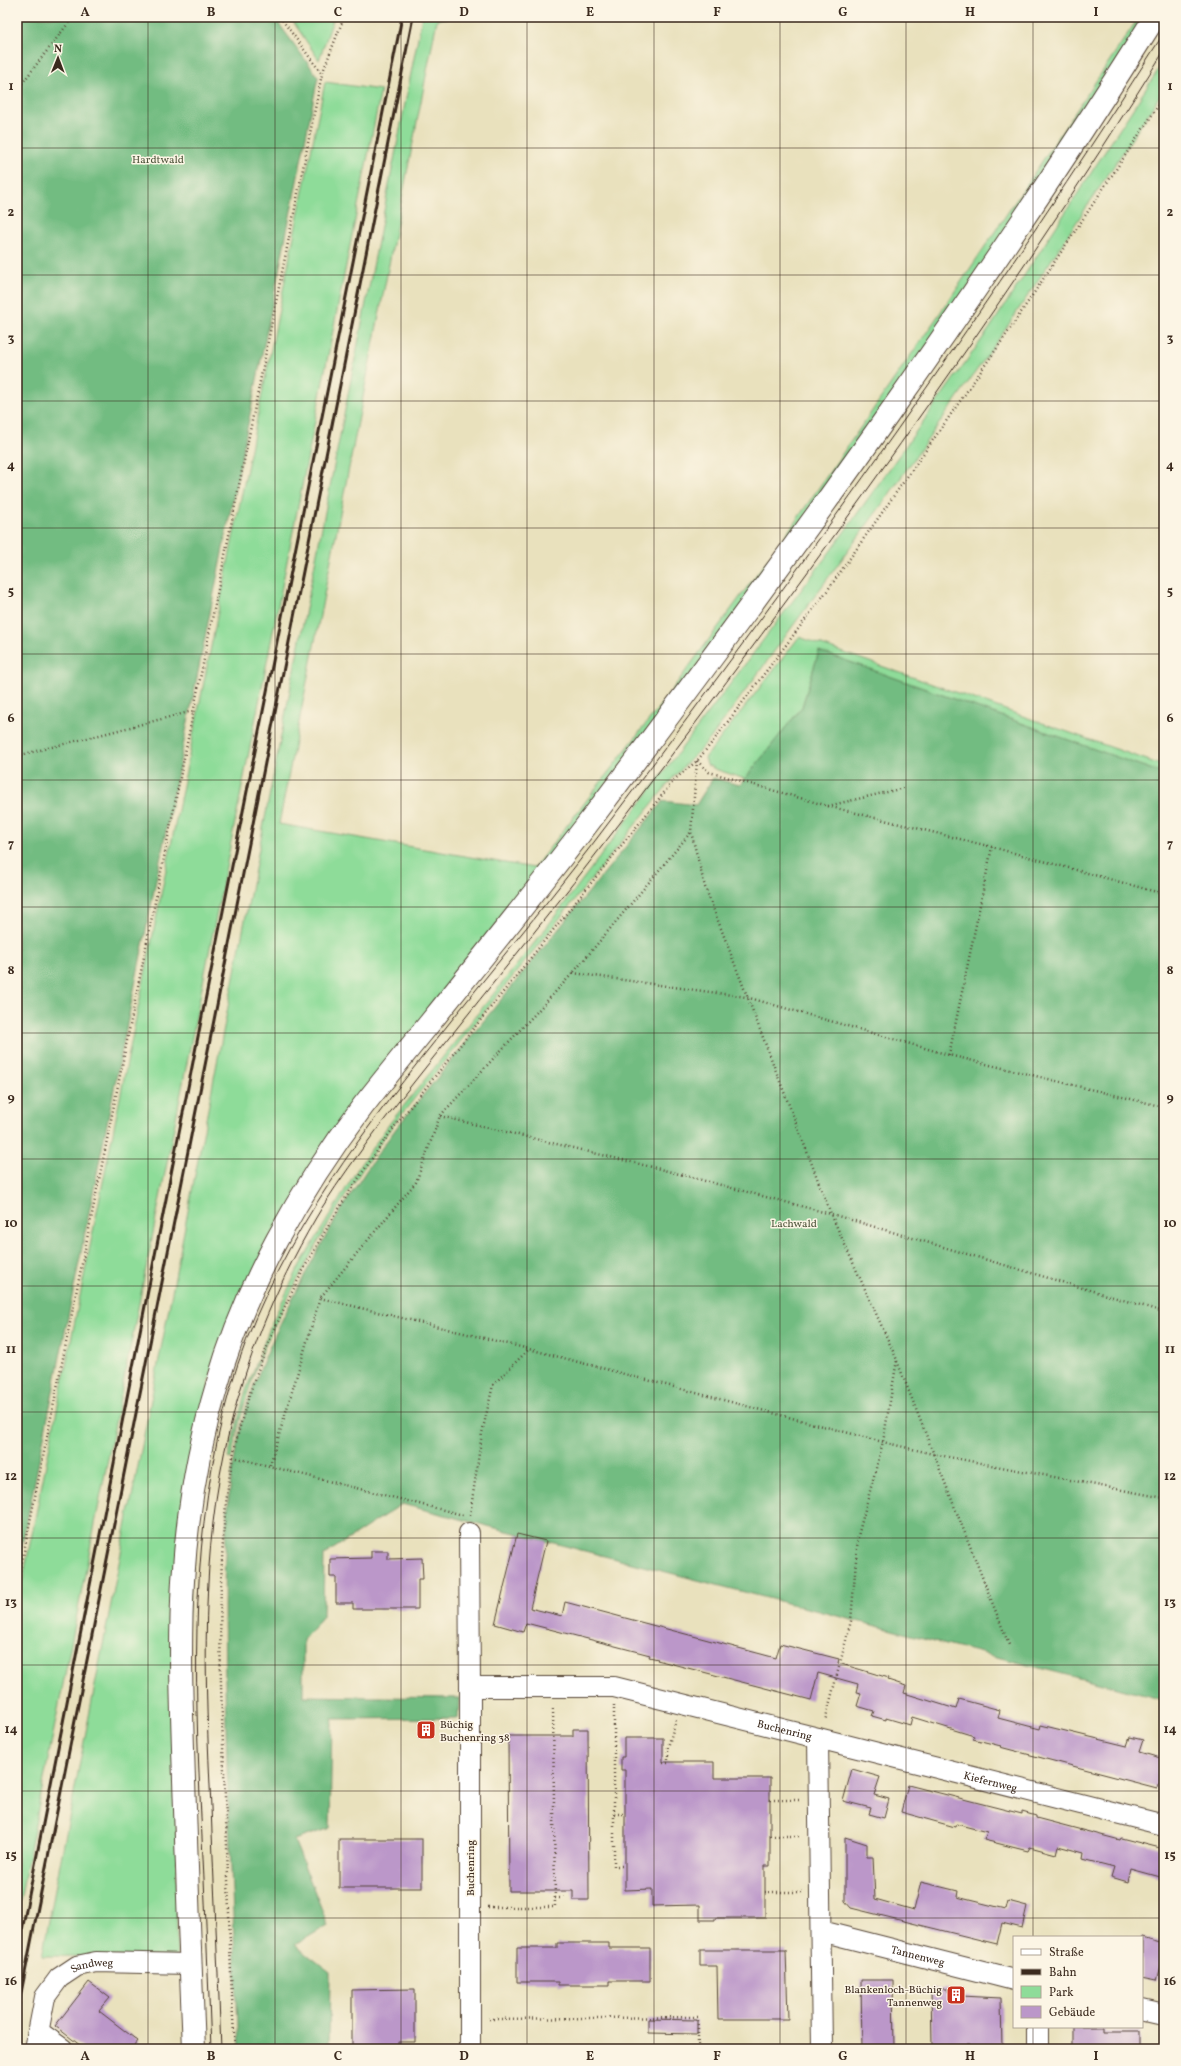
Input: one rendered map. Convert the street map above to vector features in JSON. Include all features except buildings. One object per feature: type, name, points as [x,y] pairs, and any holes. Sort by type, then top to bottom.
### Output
[{"type":"street","points":[[194,2049],[190,1964],[182,1648],[183,1581],[189,1518],[197,1464],[217,1384],[234,1331],[271,1252],[305,1192],[360,1110],[571,845],[811,524],[963,310],[1108,92],[1155,17]]},
{"type":"street","name":"Buchenring","points":[[470,1533],[470,2049]]},
{"type":"street","name":"Buchenring","points":[[470,1687],[614,1687],[818,1738],[822,2049]]},
{"type":"street","name":"Kiefernweg","points":[[818,1738],[1164,1825]]},
{"type":"street","name":"Tannenweg","points":[[821,1931],[1013,1980]]},
{"type":"street","name":"Sandweg","points":[[36,2042],[45,1997],[59,1978],[77,1966],[96,1962],[190,1964]]},
{"type":"street","points":[[1143,2009],[1164,2014]]},
{"type":"street","points":[[1037,2028],[1037,2049]]},
{"type":"street","name":"Sandweg","points":[[36,2042],[46,2036],[63,2049]]},
{"type":"path","points":[[17,90],[73,17]]},
{"type":"path","points":[[280,17],[322,74]]},
{"type":"path","points":[[17,1586],[322,74],[344,17]]},
{"type":"path","points":[[235,2049],[220,1649],[224,1520],[233,1457],[240,1426],[261,1360],[307,1265],[334,1215],[364,1169],[395,1126],[675,779],[696,761],[827,591],[1006,335],[1164,97]]},
{"type":"path","points":[[17,756],[193,711]]},
{"type":"path","points":[[696,761],[709,772],[828,806],[992,847],[1164,894]]},
{"type":"path","points":[[696,761],[691,832],[705,887],[746,997],[831,1214],[897,1360],[1009,1645]]},
{"type":"path","points":[[828,806],[904,788]]},
{"type":"path","points":[[270,1465],[320,1298],[416,1182],[440,1116],[573,973],[691,832]]},
{"type":"path","points":[[949,1055],[992,847]]},
{"type":"path","points":[[573,973],[746,997],[949,1055],[1164,1107]]},
{"type":"path","points":[[440,1116],[656,1168],[831,1214],[1164,1312]]},
{"type":"path","points":[[320,1298],[529,1349],[933,1454],[1164,1498]]},
{"type":"path","points":[[233,1457],[270,1465],[470,1517],[482,1433],[494,1385],[529,1349]]},
{"type":"path","points":[[818,1738],[824,1724],[851,1621],[858,1536],[883,1442],[897,1360]]},
{"type":"path","points":[[470,1907],[555,1907],[552,1687]]},
{"type":"path","points":[[614,1687],[614,1866],[625,1866]]},
{"type":"path","points":[[663,1763],[668,1764],[668,1747],[681,1704]]},
{"type":"path","points":[[770,1800],[819,1800]]},
{"type":"path","points":[[614,1814],[625,1814]]},
{"type":"path","points":[[770,1836],[819,1836]]},
{"type":"path","points":[[765,1892],[820,1892]]},
{"type":"path","points":[[555,1898],[565,1898]]},
{"type":"path","points":[[470,2019],[698,2017],[698,2049]]},
{"type":"green space","name":"Hardtwald","points":[[17,17],[274,17],[318,77],[17,1570]]},
{"type":"green space","points":[[290,17],[334,17],[319,60]]},
{"type":"green space","points":[[422,17],[449,17],[437,20],[279,824],[534,868],[666,698],[795,522],[949,300],[1139,17],[1149,17],[956,306],[672,704],[357,1102],[209,1381],[176,1746],[177,1957],[42,1956]]},
{"type":"green space","points":[[1164,61],[1164,89],[1145,119],[1003,333],[883,503],[710,739],[673,778],[393,1125],[365,1166],[338,1207],[290,1294],[270,1335],[259,1360],[251,1384],[231,1459],[228,1458],[245,1393],[272,1322],[300,1265],[360,1165],[390,1123],[543,932],[832,549],[990,328]]},
{"type":"green space","points":[[325,82],[381,90],[17,1915],[17,1608]]},
{"type":"green space","points":[[799,637],[1164,766],[1164,774],[819,651],[802,707],[745,779],[707,765],[705,758]]},
{"type":"green space","name":"Lachwald","points":[[819,651],[1164,774],[1164,1700],[402,1504],[324,1555],[323,1616],[303,1640],[303,1696],[459,1698],[458,1718],[332,1719],[330,1828],[294,1840],[328,1925],[295,1945],[330,1972],[329,2049],[239,2049],[226,1727],[224,1589],[226,1527],[233,1466],[239,1436],[255,1382],[269,1347],[305,1274],[329,1231],[354,1189],[397,1127],[663,801],[696,805],[713,778],[740,785],[802,707]]},
{"type":"tram line","points":[[211,2049],[197,1709],[198,1602],[201,1548],[217,1442],[230,1389],[246,1341],[266,1294],[289,1249],[315,1205],[343,1163],[404,1081],[594,842],[688,718],[829,526],[966,331],[1099,133],[1164,33]]},
{"type":"tram line","points":[[221,2049],[207,1712],[206,1664],[209,1569],[213,1522],[220,1475],[230,1428],[247,1370],[280,1286],[293,1259],[323,1206],[362,1149],[620,823],[762,634],[901,443],[969,347],[1035,249],[1164,51]]},
{"type":"railway","points":[[17,1956],[205,1001],[402,17]]},
{"type":"railway","points":[[17,2013],[413,17]]},
{"type":"place","name":"Büchig Buchenring 38","points":[[426,1730]]},
{"type":"place","name":"Blankenloch-Büchig Tannenweg","points":[[956,1995]]}]
